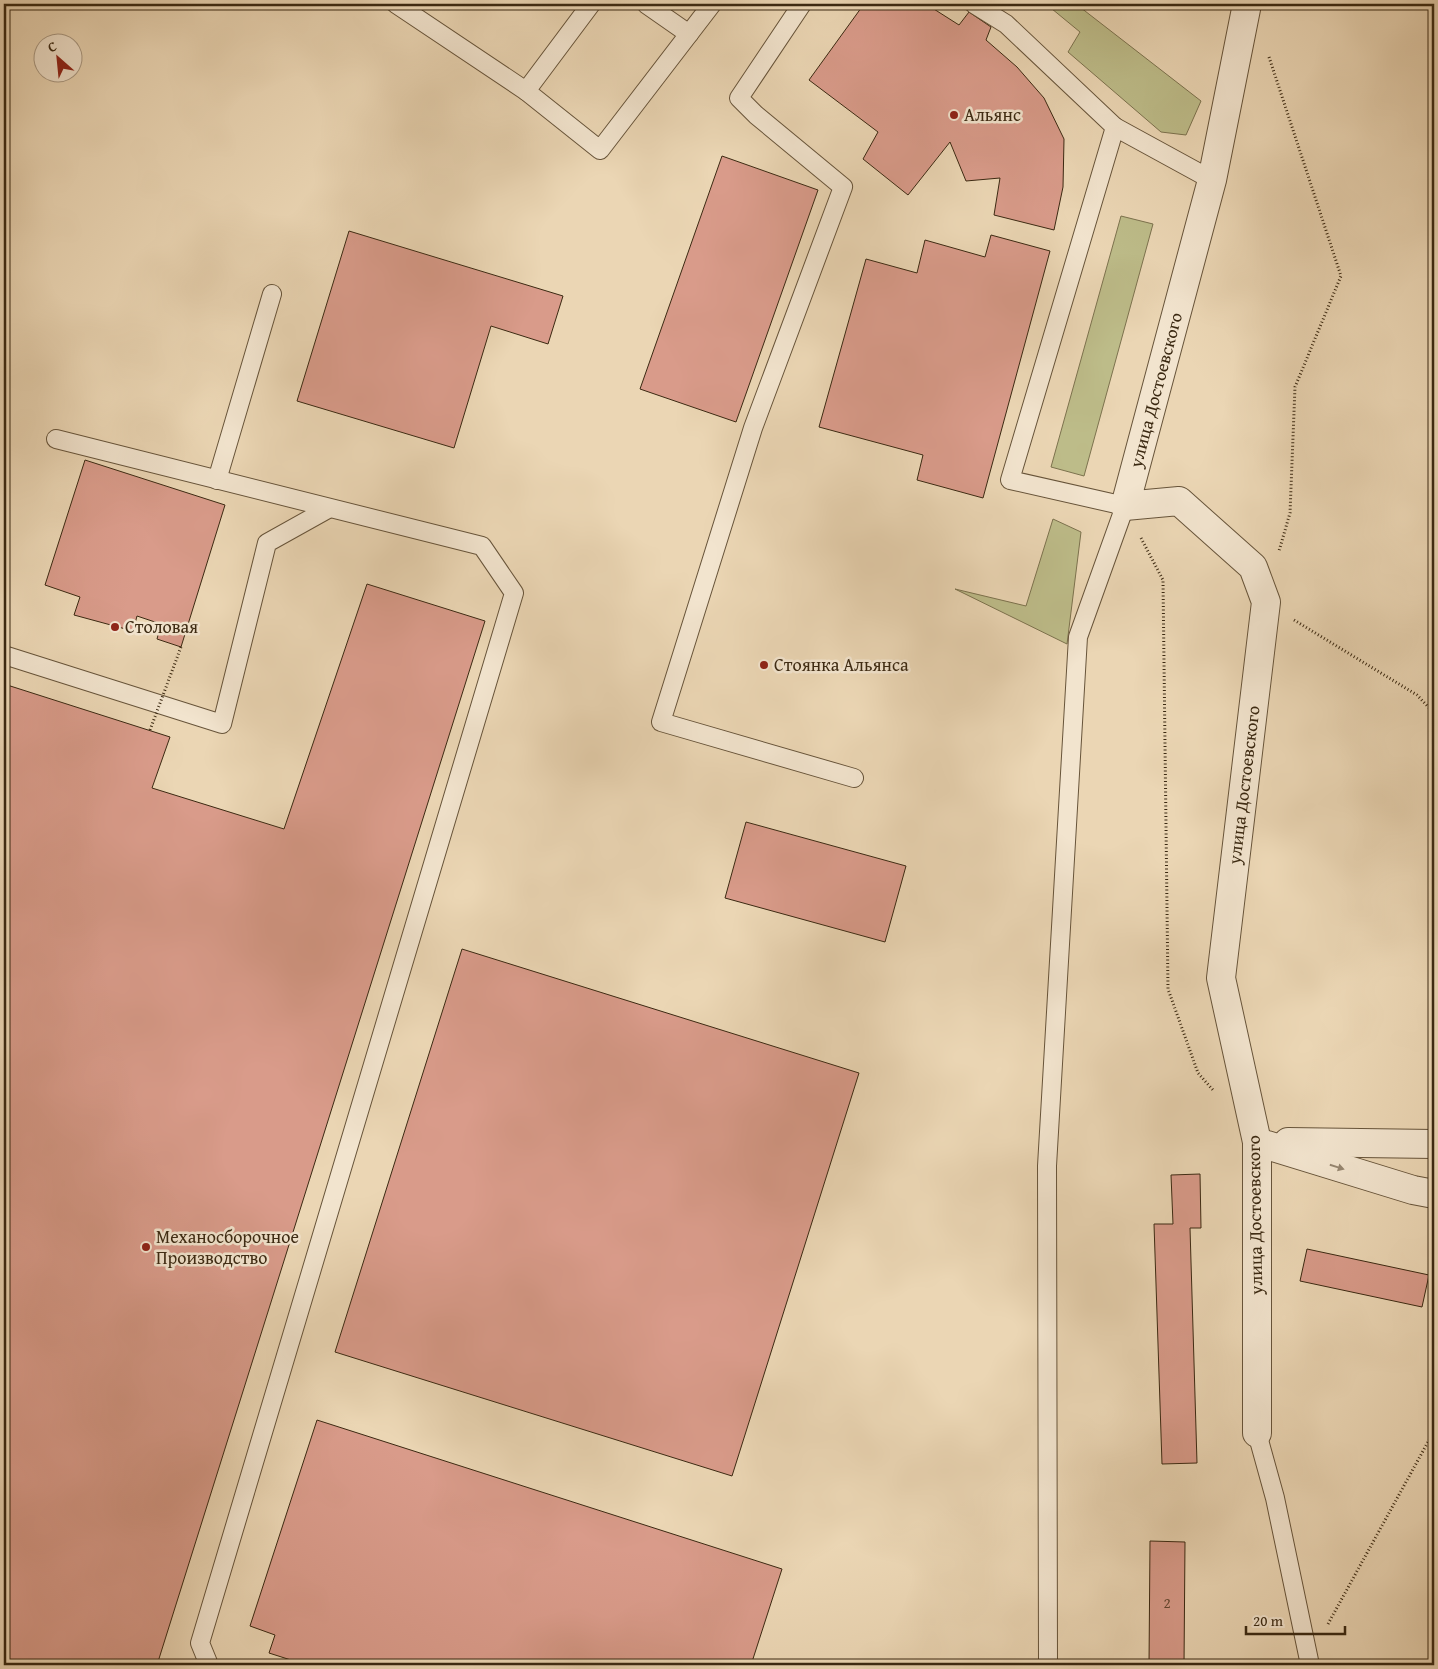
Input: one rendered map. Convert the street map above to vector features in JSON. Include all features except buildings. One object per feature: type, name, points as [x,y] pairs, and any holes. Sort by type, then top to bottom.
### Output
[{"type":"street","name":"улица Достоевского","points":[[1247,4],[1212,180],[1125,506],[1179,501],[1253,566],[1266,602],[1221,978],[1257,1142],[1257,1433]]},
{"type":"street","points":[[1257,1142],[1434,1144]]},
{"type":"street","points":[[1257,1142],[1413,1190],[1434,1194]]},
{"type":"lane","points":[[396,4],[526,91],[600,150],[712,4]]},
{"type":"lane","points":[[526,91],[591,4]]},
{"type":"lane","points":[[646,4],[689,34]]},
{"type":"lane","points":[[802,4],[740,98],[756,115],[843,187],[753,428],[661,722],[854,778]]},
{"type":"lane","points":[[974,4],[1006,24],[1115,127],[1212,180]]},
{"type":"lane","points":[[1048,1665],[1047,1166],[1078,638],[1125,506],[1010,480],[1115,127]]},
{"type":"lane","points":[[217,480],[272,294]]},
{"type":"lane","points":[[56,439],[328,509],[482,546],[514,593],[200,1643],[209,1665]]},
{"type":"lane","points":[[4,655],[222,724],[267,542],[328,509]]},
{"type":"lane","name":"улица Достоевского","points":[[1257,1433],[1275,1498],[1309,1662]]},
{"type":"path","points":[[1267,51],[1341,276],[1295,387],[1290,513],[1278,558]]},
{"type":"path","points":[[1125,506],[1164,580],[1168,990],[1198,1073],[1216,1093]]},
{"type":"path","points":[[1266,602],[1417,695],[1434,713]]},
{"type":"path","points":[[150,730],[180,647]]},
{"type":"path","points":[[1309,1662],[1434,1431]]},
{"type":"shaded area","points":[[1046,4],[1076,4],[1201,101],[1186,135],[1161,132],[1068,52],[1080,32]]},
{"type":"shaded area","points":[[1121,216],[1153,224],[1084,476],[1051,467]]},
{"type":"shaded area","points":[[1053,519],[1081,532],[1067,644],[955,589],[1026,606]]},
{"type":"place","name":"Альянс","points":[[954,115]]},
{"type":"place","name":"Столовая","points":[[115,627]]},
{"type":"place","name":"Стоянка Альянса","points":[[764,665]]},
{"type":"place","name":"Механосборочное Производство","points":[[146,1247]]}]
